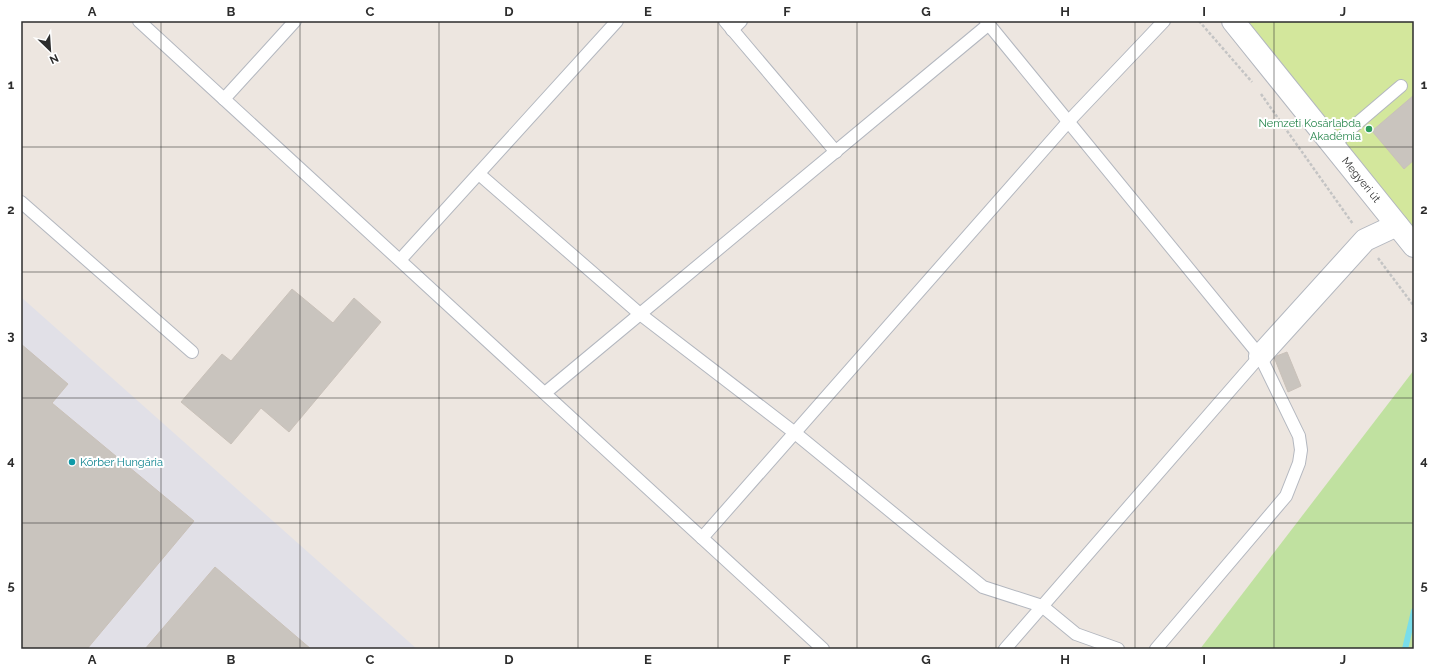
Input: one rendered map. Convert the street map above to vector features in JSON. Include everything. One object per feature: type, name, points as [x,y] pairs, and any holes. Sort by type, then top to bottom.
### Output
[{"type":"street","name":"Megyeri út","points":[[1233,21],[1414,246]]},
{"type":"street","points":[[1260,356],[1365,240],[1397,225]]},
{"type":"lane","points":[[140,21],[823,649]]},
{"type":"lane","points":[[224,99],[295,21]]},
{"type":"lane","points":[[400,260],[617,21]]},
{"type":"lane","points":[[741,21],[728,26],[836,152]]},
{"type":"lane","points":[[702,538],[1068,122],[1164,21]]},
{"type":"lane","points":[[545,393],[836,152],[987,23],[1260,356],[1299,436],[1301,450],[1299,463],[1286,496],[1156,649]]},
{"type":"lane","points":[[1334,146],[1347,132],[1401,86]]},
{"type":"lane","points":[[479,174],[640,314],[795,432],[983,587],[1042,606],[1076,634],[1118,649]]},
{"type":"lane","points":[[21,202],[192,352]]},
{"type":"lane","points":[[1004,649],[1260,356]]},
{"type":"path","points":[[1199,21],[1254,84]]},
{"type":"path","points":[[1258,90],[1414,306]]},
{"type":"shaded area","points":[[21,297],[417,649],[21,649]]},
{"type":"green space","name":"Nemzeti Kosárlabda Akadémia","points":[[1234,21],[1414,21],[1414,237]]},
{"type":"green space","points":[[1414,370],[1414,649],[1200,649]]},
{"type":"building","points":[[1414,95],[1414,160],[1404,169],[1372,131]]},
{"type":"building","points":[[292,289],[333,323],[354,298],[381,322],[289,432],[261,408],[231,444],[181,402],[222,354],[231,361]]},
{"type":"building","name":"Körber Hungária","points":[[21,344],[68,384],[52,403],[194,521],[87,649],[21,649]]},
{"type":"building","points":[[1287,352],[1301,386],[1288,392],[1274,357]]},
{"type":"building","points":[[215,567],[311,649],[145,649]]},
{"type":"waterway","points":[[1405,649],[1414,611]]},
{"type":"place","name":"Nemzeti Kosárlabda Akadémia","points":[[1369,129]]},
{"type":"place","name":"Körber Hungária","points":[[72,462]]}]
